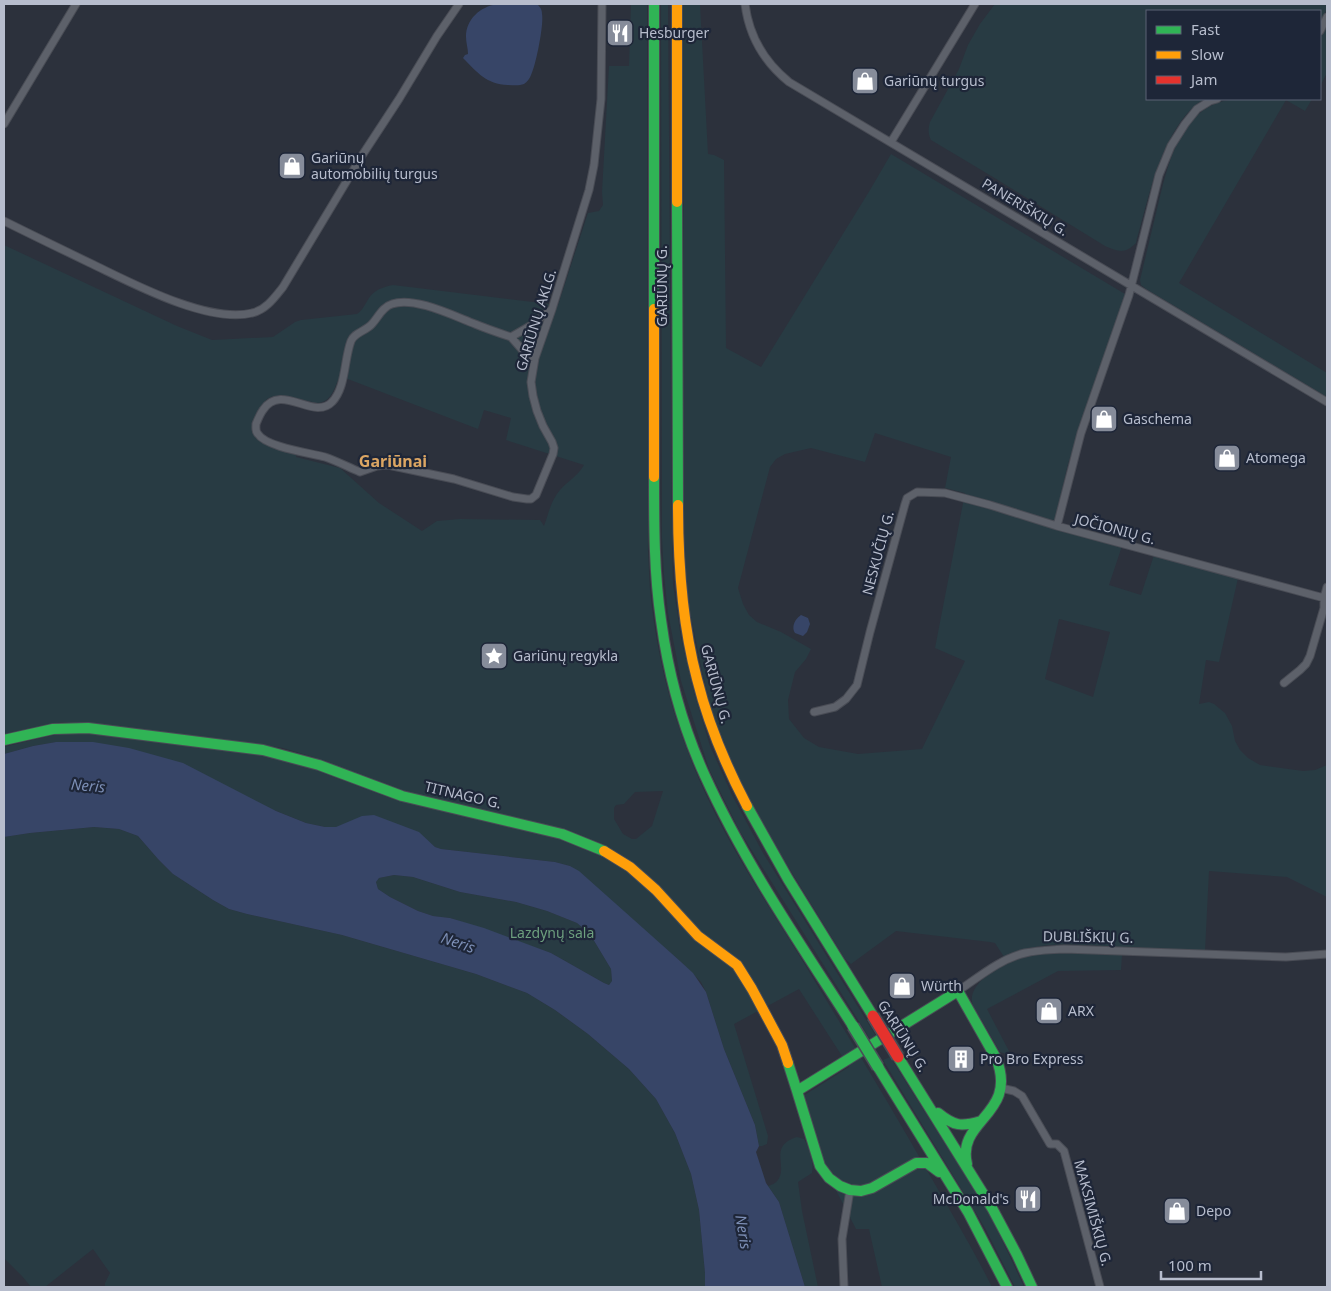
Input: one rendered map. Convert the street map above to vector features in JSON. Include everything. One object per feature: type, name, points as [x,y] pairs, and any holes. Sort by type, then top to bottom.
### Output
[{"type":"main road","name":"GARIŪNŲ G.","points":[[654,4],[655,550],[661,620],[678,699],[704,774],[718,804],[756,873],[981,1234],[1007,1287]]},
{"type":"main road","name":"GARIŪNŲ G.","points":[[677,4],[679,566],[686,631],[702,700],[737,790],[753,819],[780,866],[967,1167],[1013,1246],[1032,1287]]},
{"type":"main road","name":"TITNAGO G.","points":[[4,740],[53,729],[88,728],[263,750],[319,765],[402,796],[547,830],[593,846],[619,860],[637,873],[656,890],[698,936],[736,964],[752,989],[782,1045],[820,1166],[824,1173],[834,1182],[850,1190]]},
{"type":"main road","name":"DUBLIŠKIŲ G.","points":[[797,1091],[958,991]]},
{"type":"main road","points":[[958,991],[999,1064],[1001,1077],[1001,1088],[996,1103],[980,1121],[966,1144],[967,1167]]},
{"type":"main road","points":[[928,1105],[953,1124],[964,1126],[980,1121]]},
{"type":"main road","points":[[898,1172],[915,1159],[919,1152],[920,1145],[913,1125]]},
{"type":"main road","points":[[850,1190],[861,1191],[872,1188],[916,1163],[927,1163],[948,1180]]},
{"type":"street","points":[[4,124],[76,4]]},
{"type":"street","points":[[4,221],[176,302],[199,309],[230,314],[253,313],[264,308],[283,286],[437,36],[460,4]]},
{"type":"street","name":"GARIŪNŲ AKLG.","points":[[511,337],[419,304],[401,302],[393,304],[382,310],[370,326],[353,337],[342,382],[332,402],[320,408],[287,400],[277,399],[270,401],[258,419],[256,433],[261,438],[294,451],[326,458],[360,472],[377,466],[388,466],[454,480],[513,497],[531,499],[536,495],[554,448],[532,396],[531,382],[535,358],[589,190],[594,165],[601,100],[602,4]]},
{"type":"street","name":"PANERIŠKIŲ G.","points":[[745,4],[752,34],[766,58],[776,71],[804,91],[1327,402]]},
{"type":"street","points":[[892,142],[975,4]]},
{"type":"street","points":[[1321,29],[1327,18]]},
{"type":"street","name":"JOČIONIŲ G.","points":[[1214,100],[1197,109],[1185,124],[1171,146],[1159,175],[1132,286],[1081,433],[1057,526],[1324,598]]},
{"type":"street","points":[[535,358],[525,353],[511,337],[530,326],[552,309]]},
{"type":"street","name":"NESKUČIŲ G.","points":[[814,712],[835,707],[846,699],[857,685],[867,641],[905,504],[907,498],[912,494],[917,492],[945,494],[990,505],[1057,526]]},
{"type":"street","points":[[1284,683],[1306,664],[1310,656],[1324,608],[1327,587]]},
{"type":"street","name":"DUBLIŠKIŲ G.","points":[[958,991],[1012,957],[1024,953],[1048,950],[1286,957],[1327,954]]},
{"type":"street","name":"MAKSIMIŠKIŲ G.","points":[[1001,1088],[1014,1091],[1022,1096],[1050,1144],[1058,1144],[1064,1151],[1100,1287]]},
{"type":"street","points":[[844,1287],[842,1239],[850,1190]]},
{"type":"green space","points":[[631,4],[647,4],[648,551],[650,594],[657,639],[675,715],[699,779],[724,831],[868,1070],[965,1236],[992,1287],[882,1287],[869,1229],[856,1229],[825,1169],[803,1096],[849,1067],[799,989],[734,1024],[768,1136],[767,1144],[759,1146],[755,1125],[724,1049],[701,982],[680,961],[570,866],[555,862],[441,849],[435,847],[418,832],[325,827],[306,823],[276,811],[56,742],[4,754],[4,747],[69,732],[263,755],[314,768],[316,758],[283,748],[262,745],[62,722],[4,734],[4,245],[177,326],[212,340],[273,337],[301,320],[357,314],[373,293],[393,285],[558,305],[588,213],[599,211],[603,205],[602,192],[609,66],[629,66]],"holes":[[[340,376],[478,429],[484,410],[511,418],[506,440],[584,465],[557,494],[544,526],[540,520],[460,519],[437,521],[422,531],[379,503],[340,468],[296,457],[296,455],[256,438],[253,428],[254,422],[267,399],[284,396],[317,403],[322,402],[332,394]],[[663,791],[652,826],[636,839],[623,834],[614,819],[614,808],[616,805],[624,804],[635,792]]]},
{"type":"green space","points":[[661,4],[668,4],[673,584],[681,638],[694,693],[710,746],[732,795],[763,853],[876,1036],[870,1039],[739,830],[709,769],[681,681],[668,613],[662,538]]},
{"type":"green space","points":[[683,4],[700,4],[708,154],[724,160],[726,348],[761,367],[891,154],[1125,294],[1068,464],[1053,528],[1122,546],[1109,585],[1141,595],[1154,555],[1238,578],[1219,662],[1206,660],[1199,704],[1209,702],[1225,713],[1232,726],[1235,741],[1240,750],[1248,758],[1260,765],[1303,771],[1315,770],[1327,765],[1327,897],[1287,877],[1209,871],[1205,951],[1092,945],[1046,945],[1017,951],[1004,957],[995,943],[896,931],[851,964],[845,959],[763,826],[739,779],[712,712],[689,607],[684,515]],"holes":[[[875,433],[951,457],[945,488],[965,493],[935,648],[965,661],[922,749],[858,754],[819,747],[804,738],[789,719],[788,700],[795,672],[806,659],[811,649],[781,632],[757,622],[749,615],[738,588],[770,467],[776,459],[785,454],[811,448],[865,462]],[[1059,619],[1110,632],[1093,697],[1045,679]]]},
{"type":"green space","points":[[995,4],[1327,4],[1327,9],[1321,21],[1321,10],[1146,10],[1146,100],[1203,100],[1177,126],[1167,144],[1152,184],[1136,243],[1122,251],[1105,246],[931,140],[929,136],[930,122],[959,69],[968,45],[980,24]]},
{"type":"green space","points":[[1327,25],[1327,73],[1321,84],[1321,37]]},
{"type":"green space","points":[[1230,100],[1286,100],[1179,283],[1327,373],[1327,397],[1141,285],[1140,280],[1165,176],[1176,146],[1192,120],[1203,110],[1220,102]]},
{"type":"green space","points":[[1286,100],[1311,100],[1305,111]]},
{"type":"green space","points":[[94,827],[119,829],[138,836],[173,874],[229,909],[342,935],[476,974],[527,993],[555,1010],[588,1034],[629,1069],[656,1099],[675,1133],[691,1174],[699,1210],[705,1287],[105,1287],[110,1273],[93,1249],[45,1287],[31,1287],[4,1258],[4,837]]},
{"type":"green space","name":"Lazdynų sala","points":[[394,875],[413,877],[460,892],[516,902],[547,911],[577,923],[590,934],[611,969],[612,981],[609,985],[604,983],[551,953],[450,918],[433,916],[418,911],[378,889],[376,882],[379,878]]},
{"type":"green space","points":[[1062,953],[1122,955],[1121,970],[1058,971],[987,1009],[1010,1053],[1000,1052],[974,1008],[972,997],[975,988],[990,974],[1010,962],[1032,955]]},
{"type":"green space","points":[[890,1057],[989,1213],[1024,1287],[1015,1287],[985,1228],[883,1060]]},
{"type":"green space","points":[[797,1137],[804,1139],[812,1159],[812,1173],[798,1182],[818,1287],[805,1287],[779,1202],[768,1186],[776,1182],[780,1175],[780,1157],[783,1146],[788,1141]]},
{"type":"water","points":[[497,4],[537,4],[541,9],[542,26],[537,54],[531,76],[524,84],[508,85],[488,80],[463,58],[468,54],[466,37],[471,19],[485,8]]},
{"type":"water","points":[[801,615],[808,618],[810,624],[803,636],[795,633],[793,628],[795,621]]},
{"type":"water","name":"Neris","points":[[56,742],[93,742],[129,748],[183,763],[276,811],[306,823],[336,827],[362,816],[374,815],[419,832],[435,847],[441,849],[555,862],[570,866],[579,871],[693,973],[706,992],[724,1049],[755,1125],[759,1146],[756,1152],[766,1183],[779,1202],[805,1287],[705,1287],[699,1210],[691,1174],[675,1133],[656,1099],[629,1069],[588,1034],[555,1010],[527,993],[476,974],[342,935],[229,909],[173,874],[138,836],[119,829],[94,827],[4,837],[4,754]],"holes":[[[394,875],[413,877],[460,892],[516,902],[547,911],[577,923],[590,934],[611,969],[612,981],[609,985],[604,983],[551,953],[484,928],[418,911],[378,889],[376,882],[379,878]]]},
{"type":"traffic: fast","points":[[654,4],[654,309]]},
{"type":"traffic: fast","points":[[677,202],[678,505]]},
{"type":"traffic: fast","points":[[654,477],[654,531],[661,620],[672,680],[690,739],[705,776],[738,841],[774,904],[853,1026]]},
{"type":"traffic: fast","points":[[4,740],[53,729],[88,728],[263,750],[319,765],[402,796],[562,834],[604,851]]},
{"type":"traffic: fast","points":[[747,806],[788,879],[873,1016]]},
{"type":"traffic: fast","points":[[788,1063],[797,1091],[958,991]]},
{"type":"traffic: fast","points":[[958,991],[996,1058],[1001,1077],[1000,1092],[994,1105],[970,1136],[966,1149],[967,1164]]},
{"type":"traffic: fast","points":[[853,1026],[878,1067]]},
{"type":"traffic: fast","points":[[898,1057],[992,1208],[1032,1287]]},
{"type":"traffic: fast","points":[[878,1067],[968,1212],[1007,1287]]},
{"type":"traffic: fast","points":[[797,1091],[820,1166],[829,1178],[840,1186],[850,1190],[861,1191],[872,1188],[916,1163],[927,1163],[939,1172]]},
{"type":"traffic: fast","points":[[938,1113],[953,1123],[963,1125],[981,1121]]},
{"type":"traffic: slow","points":[[677,4],[677,202]]},
{"type":"traffic: slow","points":[[654,309],[654,477]]},
{"type":"traffic: slow","points":[[678,505],[684,615],[692,658],[701,695],[712,728],[747,806]]},
{"type":"traffic: slow","points":[[604,851],[630,867],[656,890],[698,936],[737,965],[782,1045],[788,1063]]},
{"type":"traffic: jam","points":[[873,1016],[898,1057]]},
{"type":"place","name":"Hesburger","points":[[620,33]]},
{"type":"place","name":"Gariūnų turgus","points":[[865,81]]},
{"type":"place","name":"Gariūnų automobilių turgus","points":[[292,166]]},
{"type":"place","name":"Gaschema","points":[[1104,419]]},
{"type":"place","name":"Atomega","points":[[1227,458]]},
{"type":"place","name":"Gariūnų regykla","points":[[494,656]]},
{"type":"place","name":"Würth","points":[[902,986]]},
{"type":"place","name":"ARX","points":[[1049,1011]]},
{"type":"place","name":"Pro Bro Express","points":[[961,1059]]},
{"type":"place","name":"McDonald's","points":[[1028,1199]]},
{"type":"place","name":"Depo","points":[[1177,1211]]},
{"type":"district","name":"Gariūnai","points":[[393,461]]}]
